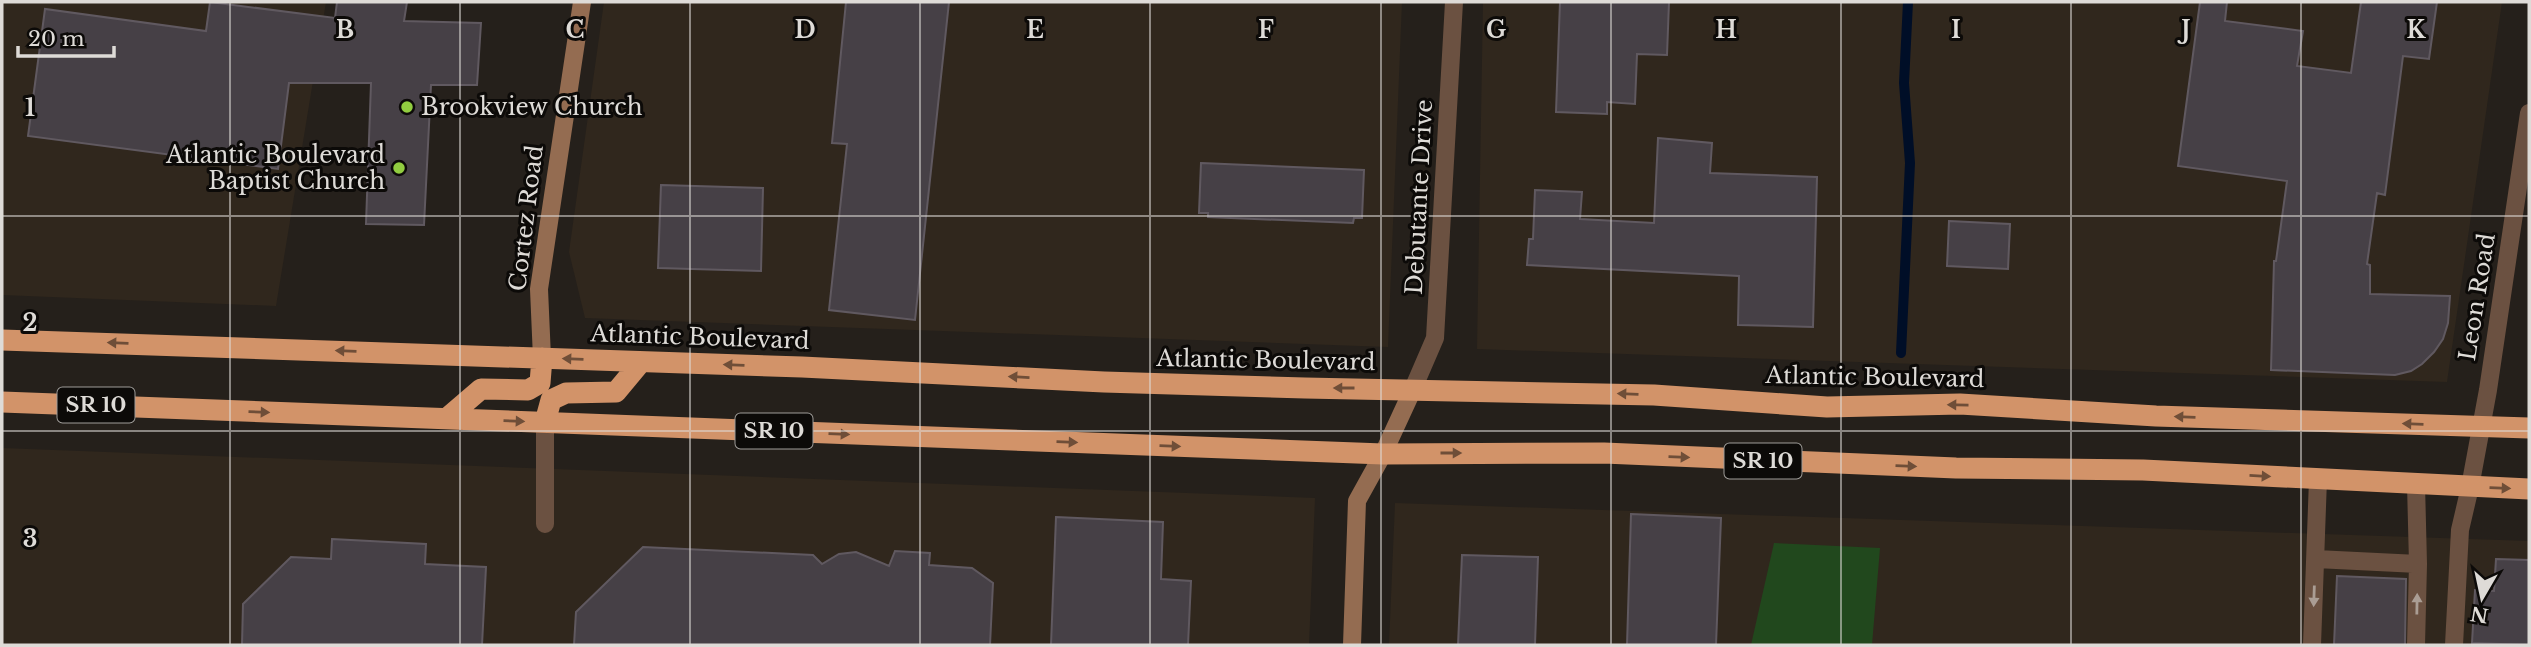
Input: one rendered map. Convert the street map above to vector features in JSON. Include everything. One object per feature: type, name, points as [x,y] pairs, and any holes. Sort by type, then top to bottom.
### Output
[{"type":"highway","name":"Atlantic Boulevard","points":[[2,340],[802,367],[1104,382],[1654,395],[1827,407],[1960,404],[2156,416],[2529,428]]},
{"type":"highway","points":[[446,419],[481,389],[528,390],[540,383],[542,358]]},
{"type":"highway","points":[[545,422],[551,400],[566,393],[616,392],[641,362]]},
{"type":"highway","name":"SR 10","points":[[2,402],[1383,454],[1604,453],[1942,467],[2143,470],[2529,489]]},
{"type":"street","name":"Cortez Road","points":[[542,358],[539,289],[582,2]]},
{"type":"street","name":"Debutante Drive","points":[[1413,389],[1436,338],[1454,2]]},
{"type":"street","name":"Leon Road","points":[[2454,645],[2460,530],[2481,426],[2529,113]]},
{"type":"street","points":[[1352,645],[1357,501],[1383,454],[1413,389]]},
{"type":"street","points":[[545,422],[545,524]]},
{"type":"street","points":[[2312,645],[2318,479]]},
{"type":"street","points":[[2416,484],[2416,645]]},
{"type":"street","points":[[2316,559],[2418,564]]},
{"type":"shaded area","points":[[2,2],[326,2],[276,306],[2,295]]},
{"type":"shaded area","points":[[604,2],[1402,2],[1388,347],[585,318],[569,252]]},
{"type":"shaded area","points":[[1483,2],[2502,2],[2447,382],[1477,349]]},
{"type":"shaded area","points":[[2,448],[1315,498],[1309,645],[2,645]]},
{"type":"shaded area","points":[[1395,503],[2529,541],[2529,645],[1389,645]]},
{"type":"green space","points":[[1774,543],[1880,548],[1872,645],[1751,645]]},
{"type":"building","points":[[210,2],[335,18],[337,2],[407,2],[404,21],[481,23],[477,85],[431,85],[424,225],[366,224],[371,83],[289,83],[278,169],[28,136],[45,9],[206,31]]},
{"type":"building","points":[[846,2],[949,2],[915,320],[829,310],[847,144],[832,143]]},
{"type":"building","points":[[1560,2],[1669,2],[1667,55],[1637,54],[1635,104],[1607,102],[1607,114],[1556,112]]},
{"type":"building","points":[[2200,2],[2227,2],[2225,21],[2303,31],[2297,66],[2351,73],[2361,2],[2437,2],[2429,59],[2403,56],[2385,195],[2377,193],[2367,264],[2370,265],[2370,294],[2450,296],[2448,323],[2443,339],[2422,364],[2411,371],[2395,375],[2271,370],[2274,261],[2287,181],[2178,166]]},
{"type":"building","points":[[1658,138],[1712,143],[1710,173],[1817,177],[1813,327],[1738,325],[1739,276],[1527,265],[1529,239],[1533,239],[1535,190],[1582,192],[1580,219],[1654,223]]},
{"type":"building","points":[[1201,163],[1364,170],[1362,218],[1354,218],[1353,223],[1208,217],[1208,213],[1199,213]]},
{"type":"building","points":[[661,185],[763,188],[761,271],[658,268]]},
{"type":"building","points":[[1949,221],[2010,224],[2008,269],[1947,266]]},
{"type":"building","points":[[1631,514],[1721,518],[1716,645],[1627,645]]},
{"type":"building","points":[[1056,517],[1163,522],[1161,579],[1191,581],[1188,645],[1051,645]]},
{"type":"building","points":[[332,539],[426,544],[425,564],[486,567],[482,645],[242,645],[243,604],[291,557],[331,559]]},
{"type":"building","points":[[643,547],[813,555],[822,564],[839,554],[856,552],[889,566],[895,551],[930,553],[929,565],[972,568],[993,583],[990,645],[574,645],[576,612]]},
{"type":"building","points":[[1462,555],[1538,557],[1535,645],[1458,645]]},
{"type":"building","points":[[2496,559],[2529,560],[2529,645],[2472,643],[2475,590],[2494,591]]},
{"type":"building","points":[[2337,576],[2406,579],[2405,645],[2334,645]]},
{"type":"waterway","points":[[1901,353],[1910,163],[1904,83],[1908,2]]},
{"type":"place","name":"Brookview Church","points":[[407,107]]},
{"type":"place","name":"Atlantic Boulevard Baptist Church","points":[[399,168]]}]
